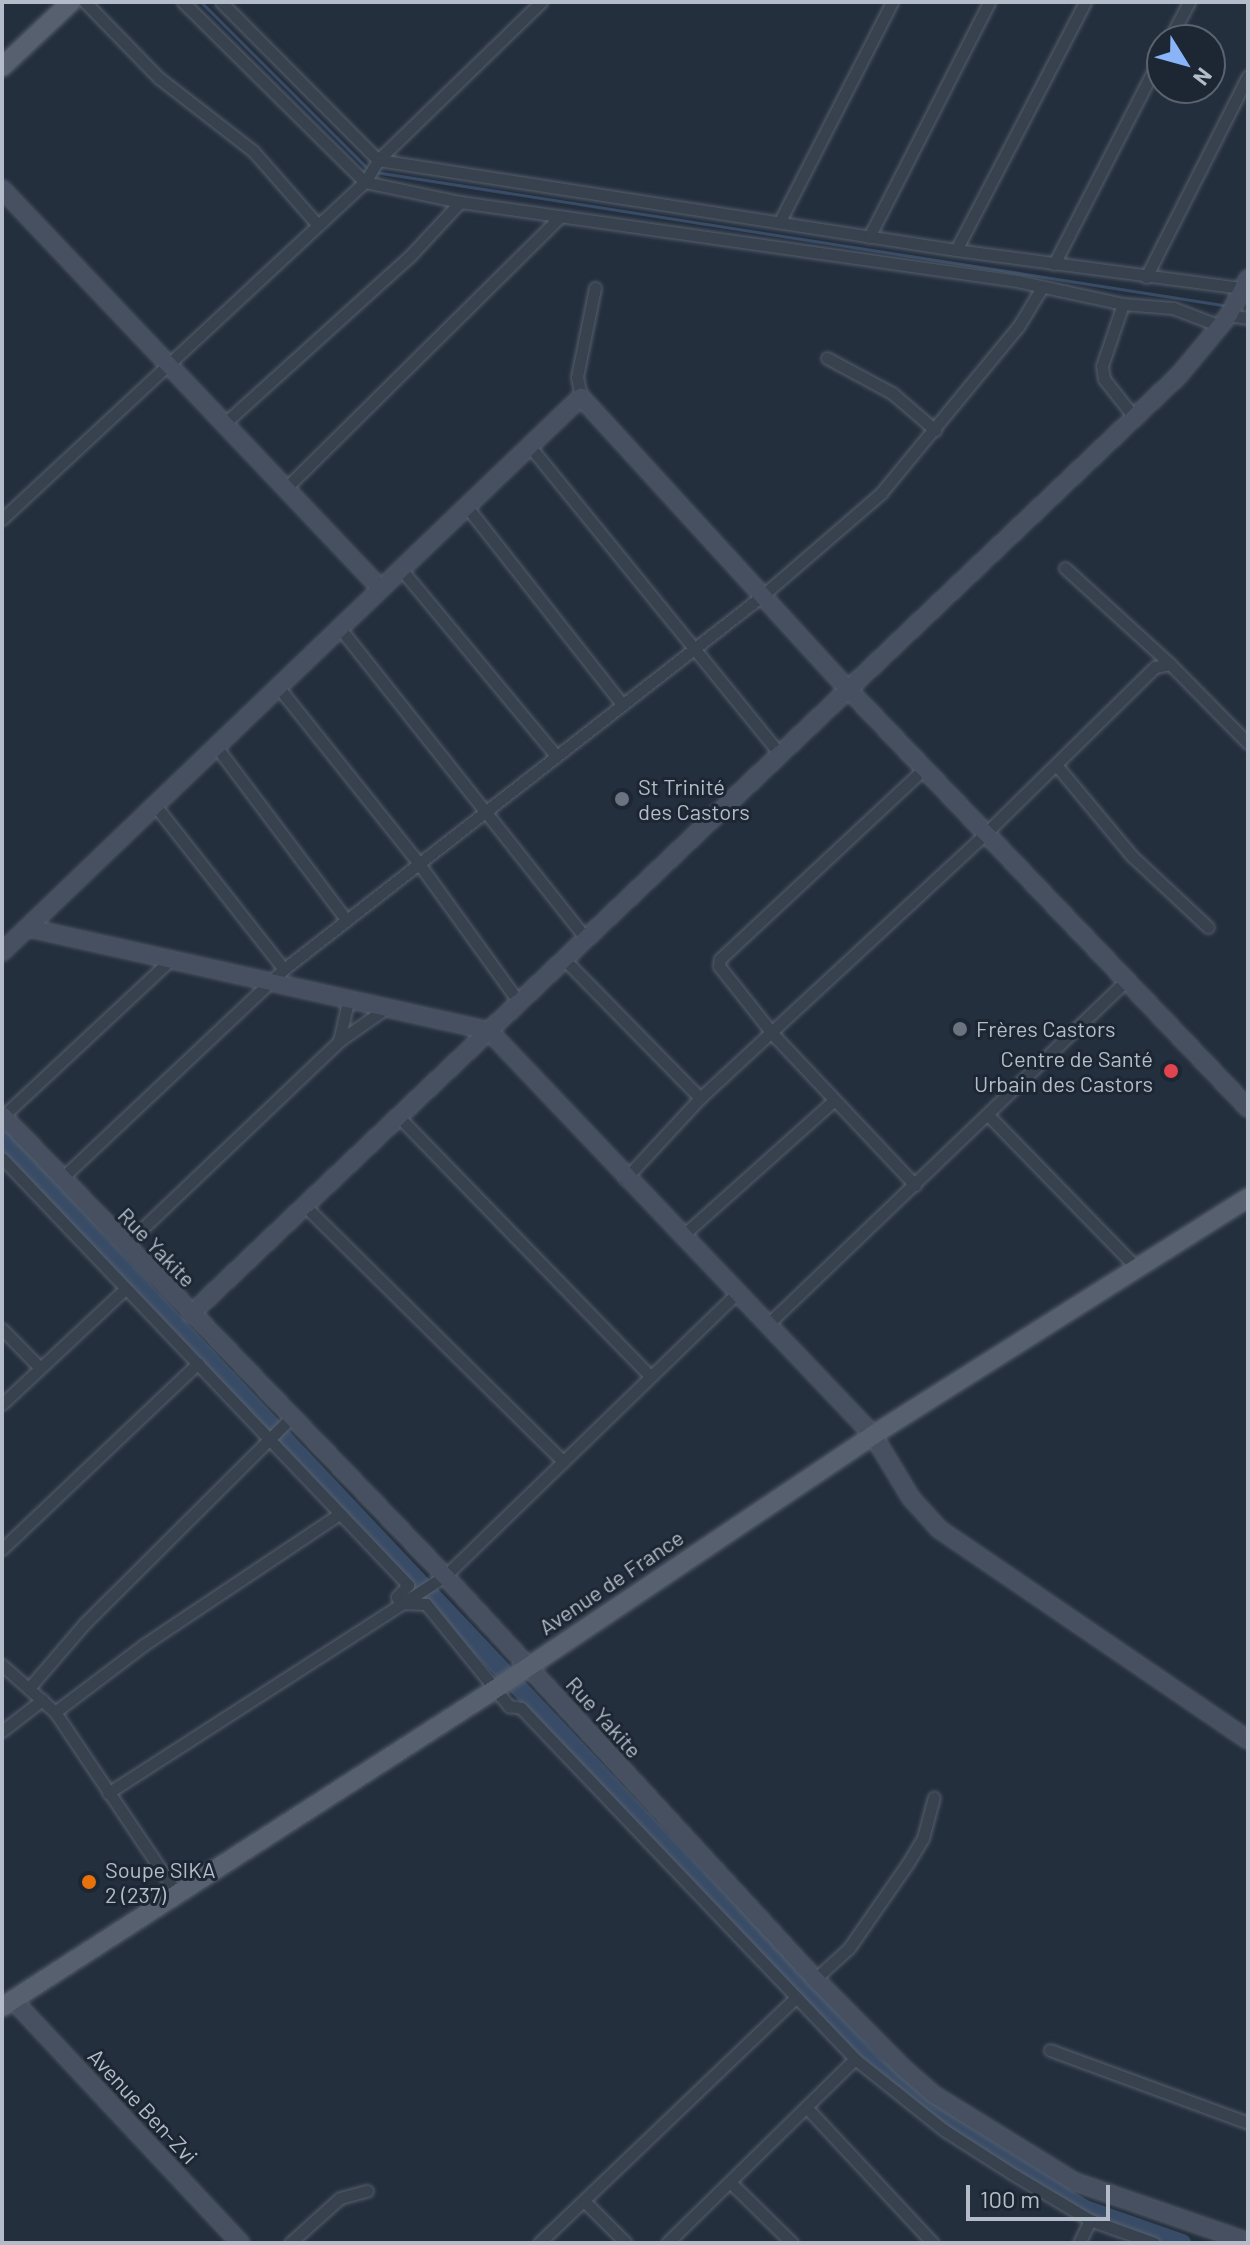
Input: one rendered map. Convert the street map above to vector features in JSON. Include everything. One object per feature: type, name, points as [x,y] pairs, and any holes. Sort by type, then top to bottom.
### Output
[{"type":"main road","points":[[2,67],[71,2]]},
{"type":"main road","name":"Avenue de France","points":[[6,1999],[178,1895],[523,1670],[873,1435],[1135,1266],[1248,1198]]},
{"type":"street","points":[[85,2],[159,78],[253,151],[316,223]]},
{"type":"street","points":[[183,2],[365,182],[460,202],[1017,281],[1041,289],[1123,304],[1173,308],[1224,320],[1248,318]]},
{"type":"street","points":[[191,1314],[1134,417],[1224,320],[1245,288],[956,250],[378,160],[221,2]]},
{"type":"street","points":[[2,519],[169,366],[316,223],[365,182],[378,160],[541,2]]},
{"type":"street","points":[[780,221],[892,2]]},
{"type":"street","points":[[869,237],[989,2]]},
{"type":"street","points":[[956,250],[1085,2]]},
{"type":"street","points":[[1177,24],[1189,2]]},
{"type":"street","points":[[1146,277],[1248,76]]},
{"type":"street","points":[[1054,264],[1146,85]]},
{"type":"street","points":[[2,189],[380,588]]},
{"type":"street","points":[[225,423],[410,256],[460,202]]},
{"type":"street","points":[[287,487],[561,216]]},
{"type":"street","points":[[595,288],[577,377],[581,397],[849,690],[1248,1108]]},
{"type":"street","points":[[61,1179],[278,974],[417,861],[763,595],[881,493],[935,430],[962,389],[1025,318],[1041,289]]},
{"type":"street","points":[[1123,304],[1102,366],[1104,379],[1134,417]]},
{"type":"street","points":[[827,358],[892,393],[935,430]]},
{"type":"street","points":[[2,952],[380,588],[532,449],[581,397]]},
{"type":"street","points":[[532,449],[781,755]]},
{"type":"street","points":[[467,507],[623,705]]},
{"type":"street","points":[[1065,568],[1170,664],[1248,743]]},
{"type":"street","points":[[401,569],[556,756]]},
{"type":"street","points":[[339,627],[586,939]]},
{"type":"street","points":[[625,1179],[700,1098],[1057,766],[1155,667],[1170,664]]},
{"type":"street","points":[[279,688],[417,861],[518,1001]]},
{"type":"street","points":[[215,745],[345,918]]},
{"type":"street","points":[[1057,766],[1132,856],[1208,927]]},
{"type":"street","points":[[915,1185],[772,1033],[723,972],[720,959],[925,768]]},
{"type":"street","points":[[154,804],[278,974]]},
{"type":"street","points":[[29,928],[170,960],[278,974],[349,997],[489,1031],[625,1179],[873,1435],[911,1498],[939,1529],[1248,1740]]},
{"type":"street","points":[[2,1115],[170,960]]},
{"type":"street","points":[[565,960],[700,1098]]},
{"type":"street","points":[[767,1325],[990,1117],[1126,981]]},
{"type":"street","points":[[339,1041],[349,997]]},
{"type":"street","points":[[124,1246],[339,1041],[389,1006]]},
{"type":"street","points":[[681,1237],[833,1101]]},
{"type":"street","name":"Rue Yakite","points":[[2,1115],[443,1577],[523,1670],[815,1979],[934,2095],[1045,2165],[1102,2194],[1248,2242]]},
{"type":"street","points":[[399,1117],[650,1376]]},
{"type":"street","points":[[990,1117],[1135,1266]]},
{"type":"street","points":[[2,1158],[408,1585],[397,1597],[400,1603]]},
{"type":"street","points":[[304,1205],[562,1460]]},
{"type":"street","points":[[2,1404],[125,1289]]},
{"type":"street","points":[[108,1793],[443,1577],[736,1294]]},
{"type":"street","points":[[2,1329],[40,1368]]},
{"type":"street","points":[[2,1549],[198,1363]]},
{"type":"street","points":[[29,1688],[84,1624],[291,1418]]},
{"type":"street","points":[[55,1712],[145,1644],[339,1514]]},
{"type":"street","points":[[400,1603],[426,1604],[497,1687],[509,1706],[521,1708],[855,2059],[944,2130],[1090,2220],[1154,2243]]},
{"type":"street","points":[[2,1665],[55,1712],[178,1895]]},
{"type":"street","points":[[2,1731],[42,1700]]},
{"type":"street","points":[[815,1979],[849,1948],[908,1863],[923,1838],[934,1797]]},
{"type":"street","points":[[539,2243],[796,1997]]},
{"type":"street","name":"Avenue Ben-Zvi","points":[[6,1999],[240,2243]]},
{"type":"street","points":[[1050,2050],[1248,2123]]},
{"type":"street","points":[[667,2243],[855,2059]]},
{"type":"street","points":[[806,2107],[933,2243]]},
{"type":"street","points":[[731,2183],[790,2242]]},
{"type":"street","points":[[290,2243],[340,2198],[367,2191]]},
{"type":"street","points":[[584,2201],[626,2243]]},
{"type":"street","points":[[1079,2243],[1090,2220]]},
{"type":"waterway","points":[[201,2],[368,169]]},
{"type":"waterway","points":[[375,172],[1229,306]]},
{"type":"waterway","points":[[2,1139],[873,2064],[956,2129],[1085,2209],[1182,2243]]},
{"type":"place","name":"St Trinité des Castors","points":[[622,799]]},
{"type":"place","name":"Frères Castors","points":[[960,1029]]},
{"type":"place","name":"Centre de Santé Urbain des Castors","points":[[1171,1071]]},
{"type":"place","name":"Soupe SIKA 2 (237)","points":[[89,1882]]}]
